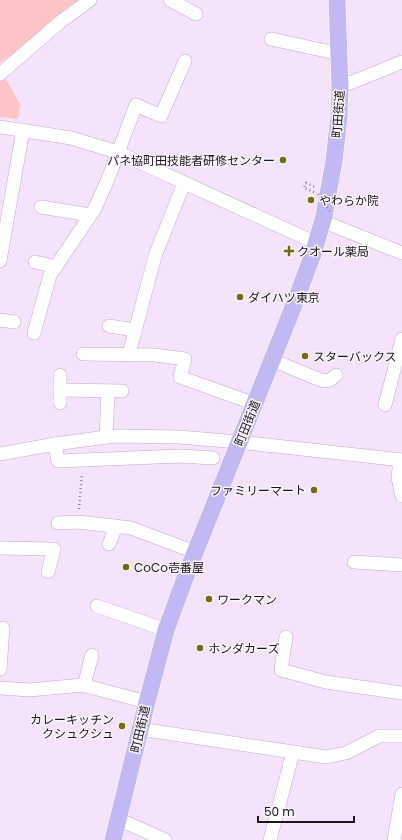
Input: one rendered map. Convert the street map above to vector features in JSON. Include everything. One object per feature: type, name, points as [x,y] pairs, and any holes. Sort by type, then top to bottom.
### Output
[{"type":"main road","name":"町田街道","points":[[113,840],[146,702],[166,630],[195,552],[255,404],[327,217],[337,141],[340,87],[337,0]]},
{"type":"street","points":[[0,74],[60,22],[90,0]]},
{"type":"street","points":[[170,0],[196,14]]},
{"type":"street","points":[[271,39],[340,54]]},
{"type":"street","points":[[34,333],[50,276],[90,215],[106,184],[136,105],[161,116],[185,61]]},
{"type":"street","points":[[340,87],[402,62]]},
{"type":"street","points":[[0,127],[71,138],[117,152],[316,243]]},
{"type":"street","points":[[0,261],[23,130]]},
{"type":"street","points":[[130,354],[155,256],[184,183]]},
{"type":"street","points":[[42,207],[90,215]]},
{"type":"street","points":[[327,217],[402,253]]},
{"type":"street","points":[[35,262],[56,267]]},
{"type":"street","points":[[0,320],[14,322]]},
{"type":"street","points":[[109,326],[135,330]]},
{"type":"street","points":[[385,405],[402,339]]},
{"type":"street","points":[[83,354],[155,355],[186,359],[180,377],[255,404]]},
{"type":"street","points":[[272,360],[323,381],[330,380],[336,375]]},
{"type":"street","points":[[60,375],[60,403]]},
{"type":"street","points":[[60,390],[122,391]]},
{"type":"street","points":[[108,391],[112,436],[119,458]]},
{"type":"street","points":[[0,454],[112,436],[239,442],[401,460],[398,477],[402,496]]},
{"type":"street","points":[[55,444],[58,462],[180,456],[213,458]]},
{"type":"street","points":[[58,523],[78,522],[131,528],[195,552]]},
{"type":"street","points":[[109,544],[116,526]]},
{"type":"street","points":[[0,548],[54,549],[48,572]]},
{"type":"street","points":[[354,562],[402,564]]},
{"type":"street","points":[[97,606],[166,630]]},
{"type":"street","points":[[0,669],[8,644],[3,628]]},
{"type":"street","points":[[286,637],[281,670],[326,682],[402,693]]},
{"type":"street","points":[[84,686],[92,655]]},
{"type":"street","points":[[0,688],[30,690],[84,686],[146,702]]},
{"type":"street","points":[[140,729],[326,757],[346,753],[378,736],[402,736]]},
{"type":"street","points":[[273,839],[293,752]]},
{"type":"street","points":[[394,840],[402,794]]},
{"type":"street","points":[[118,819],[165,840]]},
{"type":"path","points":[[318,194],[327,217]]},
{"type":"path","points":[[78,522],[83,460]]},
{"type":"shaded area","points":[[0,0],[78,0],[0,63]]},
{"type":"shaded area","points":[[5,78],[20,104],[18,119],[0,117],[0,82]]},
{"type":"place","name":"パネ協町田技能者研修センター","points":[[283,160]]},
{"type":"place","name":"やわらか院","points":[[311,200]]},
{"type":"place","name":"クオール薬局","points":[[289,251]]},
{"type":"place","name":"ダイハツ東京","points":[[240,297]]},
{"type":"place","name":"スターバックス","points":[[305,356]]},
{"type":"place","name":"ファミリーマート","points":[[314,490]]},
{"type":"place","name":"CoCo壱番屋","points":[[126,567]]},
{"type":"place","name":"ワークマン","points":[[209,599]]},
{"type":"place","name":"ホンダカーズ","points":[[200,648]]},
{"type":"place","name":"カレーキッチン クシュクシュ","points":[[122,726]]}]
